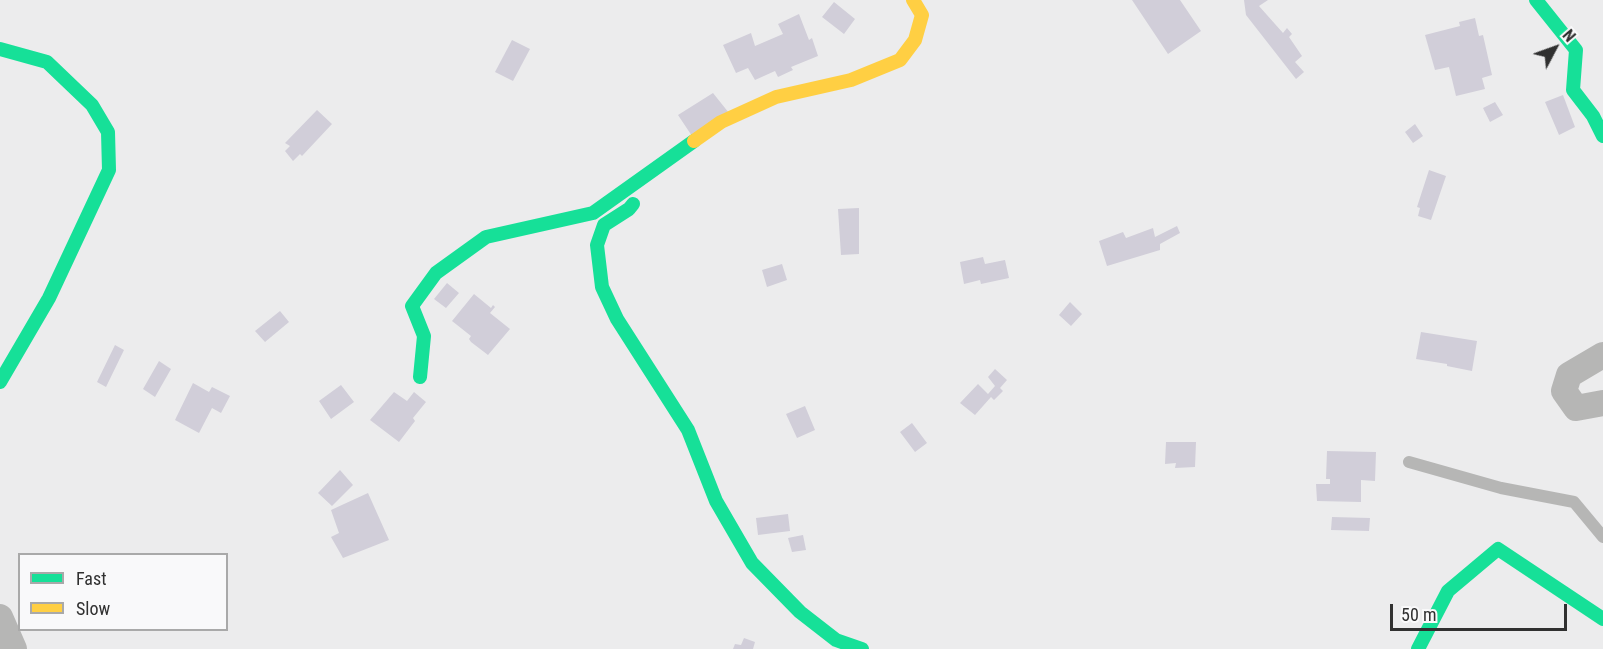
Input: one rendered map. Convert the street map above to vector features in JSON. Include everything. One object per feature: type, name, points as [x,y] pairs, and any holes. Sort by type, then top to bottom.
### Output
[{"type":"street","points":[[420,377],[424,336],[412,306],[436,273],[486,237],[593,213],[721,122],[776,97],[851,80],[900,60],[915,40],[922,15],[913,0]]},
{"type":"street","points":[[1536,0],[1576,50],[1573,90],[1593,116],[1603,136]]},
{"type":"street","points":[[0,50],[47,62],[92,105],[108,132],[109,170],[49,298],[0,382]]},
{"type":"street","points":[[653,172],[629,209],[604,225],[597,245],[602,287],[617,319],[687,430],[716,501],[752,563],[800,612],[836,640],[862,649]]},
{"type":"street","points":[[1603,355],[1569,375],[1564,391],[1576,408],[1603,403]]},
{"type":"street","points":[[1418,649],[1448,591],[1498,549],[1603,620]]},
{"type":"street","points":[[0,617],[14,649]]},
{"type":"lane","points":[[1409,462],[1501,488],[1574,502],[1603,537]]},
{"type":"building","points":[[1132,0],[1180,0],[1201,31],[1168,54]]},
{"type":"building","points":[[1244,0],[1268,0],[1259,6],[1283,33],[1287,28],[1292,34],[1289,37],[1302,56],[1295,62],[1304,72],[1296,79],[1246,15]]},
{"type":"building","points":[[834,2],[855,19],[844,34],[822,17]]},
{"type":"building","points":[[799,14],[809,40],[812,38],[818,56],[791,67],[793,70],[778,77],[775,71],[755,80],[748,68],[736,73],[723,45],[751,33],[755,46],[783,34],[778,24]]},
{"type":"building","points":[[1475,18],[1479,36],[1483,35],[1492,75],[1482,78],[1485,89],[1456,96],[1449,67],[1435,70],[1425,35],[1460,26],[1459,22]]},
{"type":"building","points":[[512,40],[530,49],[513,81],[495,72]]},
{"type":"building","points":[[713,93],[729,113],[692,136],[678,115]]},
{"type":"building","points":[[1563,95],[1575,127],[1559,135],[1545,102]]},
{"type":"building","points":[[1495,102],[1503,115],[1490,122],[1483,108]]},
{"type":"building","points":[[317,110],[332,124],[302,156],[300,154],[293,161],[285,151],[290,146],[285,143]]},
{"type":"building","points":[[1415,124],[1423,136],[1413,143],[1405,132]]},
{"type":"building","points":[[1429,170],[1446,176],[1431,220],[1418,216],[1420,208],[1417,207]]},
{"type":"building","points":[[859,208],[859,254],[841,255],[838,209]]},
{"type":"building","points":[[1177,226],[1180,233],[1160,244],[1160,250],[1107,266],[1099,241],[1123,232],[1126,238],[1153,228],[1155,237]]},
{"type":"building","points":[[983,257],[985,264],[1005,260],[1009,278],[981,284],[980,280],[964,284],[960,262]]},
{"type":"building","points":[[782,264],[787,280],[767,287],[762,270]]},
{"type":"building","points":[[447,283],[459,293],[446,308],[434,299]]},
{"type":"building","points":[[474,294],[491,308],[493,305],[495,307],[490,313],[510,329],[488,355],[471,342],[469,339],[471,336],[452,321]]},
{"type":"building","points":[[1070,302],[1082,314],[1071,326],[1059,315]]},
{"type":"building","points":[[280,311],[289,322],[265,342],[255,331]]},
{"type":"building","points":[[1421,332],[1477,341],[1472,371],[1416,359]]},
{"type":"building","points":[[115,345],[124,350],[106,387],[97,382]]},
{"type":"building","points":[[159,361],[171,369],[155,397],[143,389]]},
{"type":"building","points":[[995,369],[1007,380],[1000,388],[1003,391],[994,400],[991,397],[975,415],[960,403],[978,384],[988,394],[995,386],[988,377]]},
{"type":"building","points":[[193,383],[209,392],[212,387],[230,396],[221,413],[212,408],[199,433],[175,420]]},
{"type":"building","points":[[341,385],[354,402],[331,419],[319,401]]},
{"type":"building","points":[[394,392],[407,401],[414,392],[426,402],[413,418],[415,421],[399,442],[370,420]]},
{"type":"building","points":[[805,406],[815,430],[797,438],[786,414]]},
{"type":"building","points":[[912,423],[927,443],[915,452],[900,432]]},
{"type":"building","points":[[1166,442],[1196,442],[1195,467],[1175,468],[1176,463],[1165,464]]},
{"type":"building","points":[[1327,451],[1376,452],[1375,481],[1361,480],[1361,502],[1317,501],[1316,484],[1330,484],[1330,479],[1326,479]]},
{"type":"building","points":[[340,470],[353,485],[332,506],[318,493]]},
{"type":"building","points":[[368,493],[389,540],[343,558],[331,537],[339,533],[331,510]]},
{"type":"building","points":[[788,514],[790,531],[758,535],[756,518]]},
{"type":"building","points":[[1332,517],[1370,518],[1369,531],[1331,530]]},
{"type":"building","points":[[803,535],[806,550],[792,552],[788,538]]},
{"type":"building","points":[[744,638],[755,642],[753,649],[733,649],[735,644],[741,645]]},
{"type":"traffic: fast","points":[[1536,0],[1576,50],[1573,90],[1593,116],[1603,136]]},
{"type":"traffic: fast","points":[[0,49],[47,62],[92,105],[108,132],[109,170],[49,298],[0,382]]},
{"type":"traffic: fast","points":[[420,377],[424,336],[412,306],[436,273],[486,237],[593,213],[694,141]]},
{"type":"traffic: fast","points":[[633,204],[604,225],[597,245],[602,287],[617,319],[688,430],[716,501],[752,563],[800,612],[836,640],[862,649]]},
{"type":"traffic: fast","points":[[1418,649],[1448,591],[1498,549],[1603,619]]},
{"type":"traffic: slow","points":[[694,141],[721,122],[776,97],[851,80],[900,60],[915,40],[922,15],[913,0]]}]
